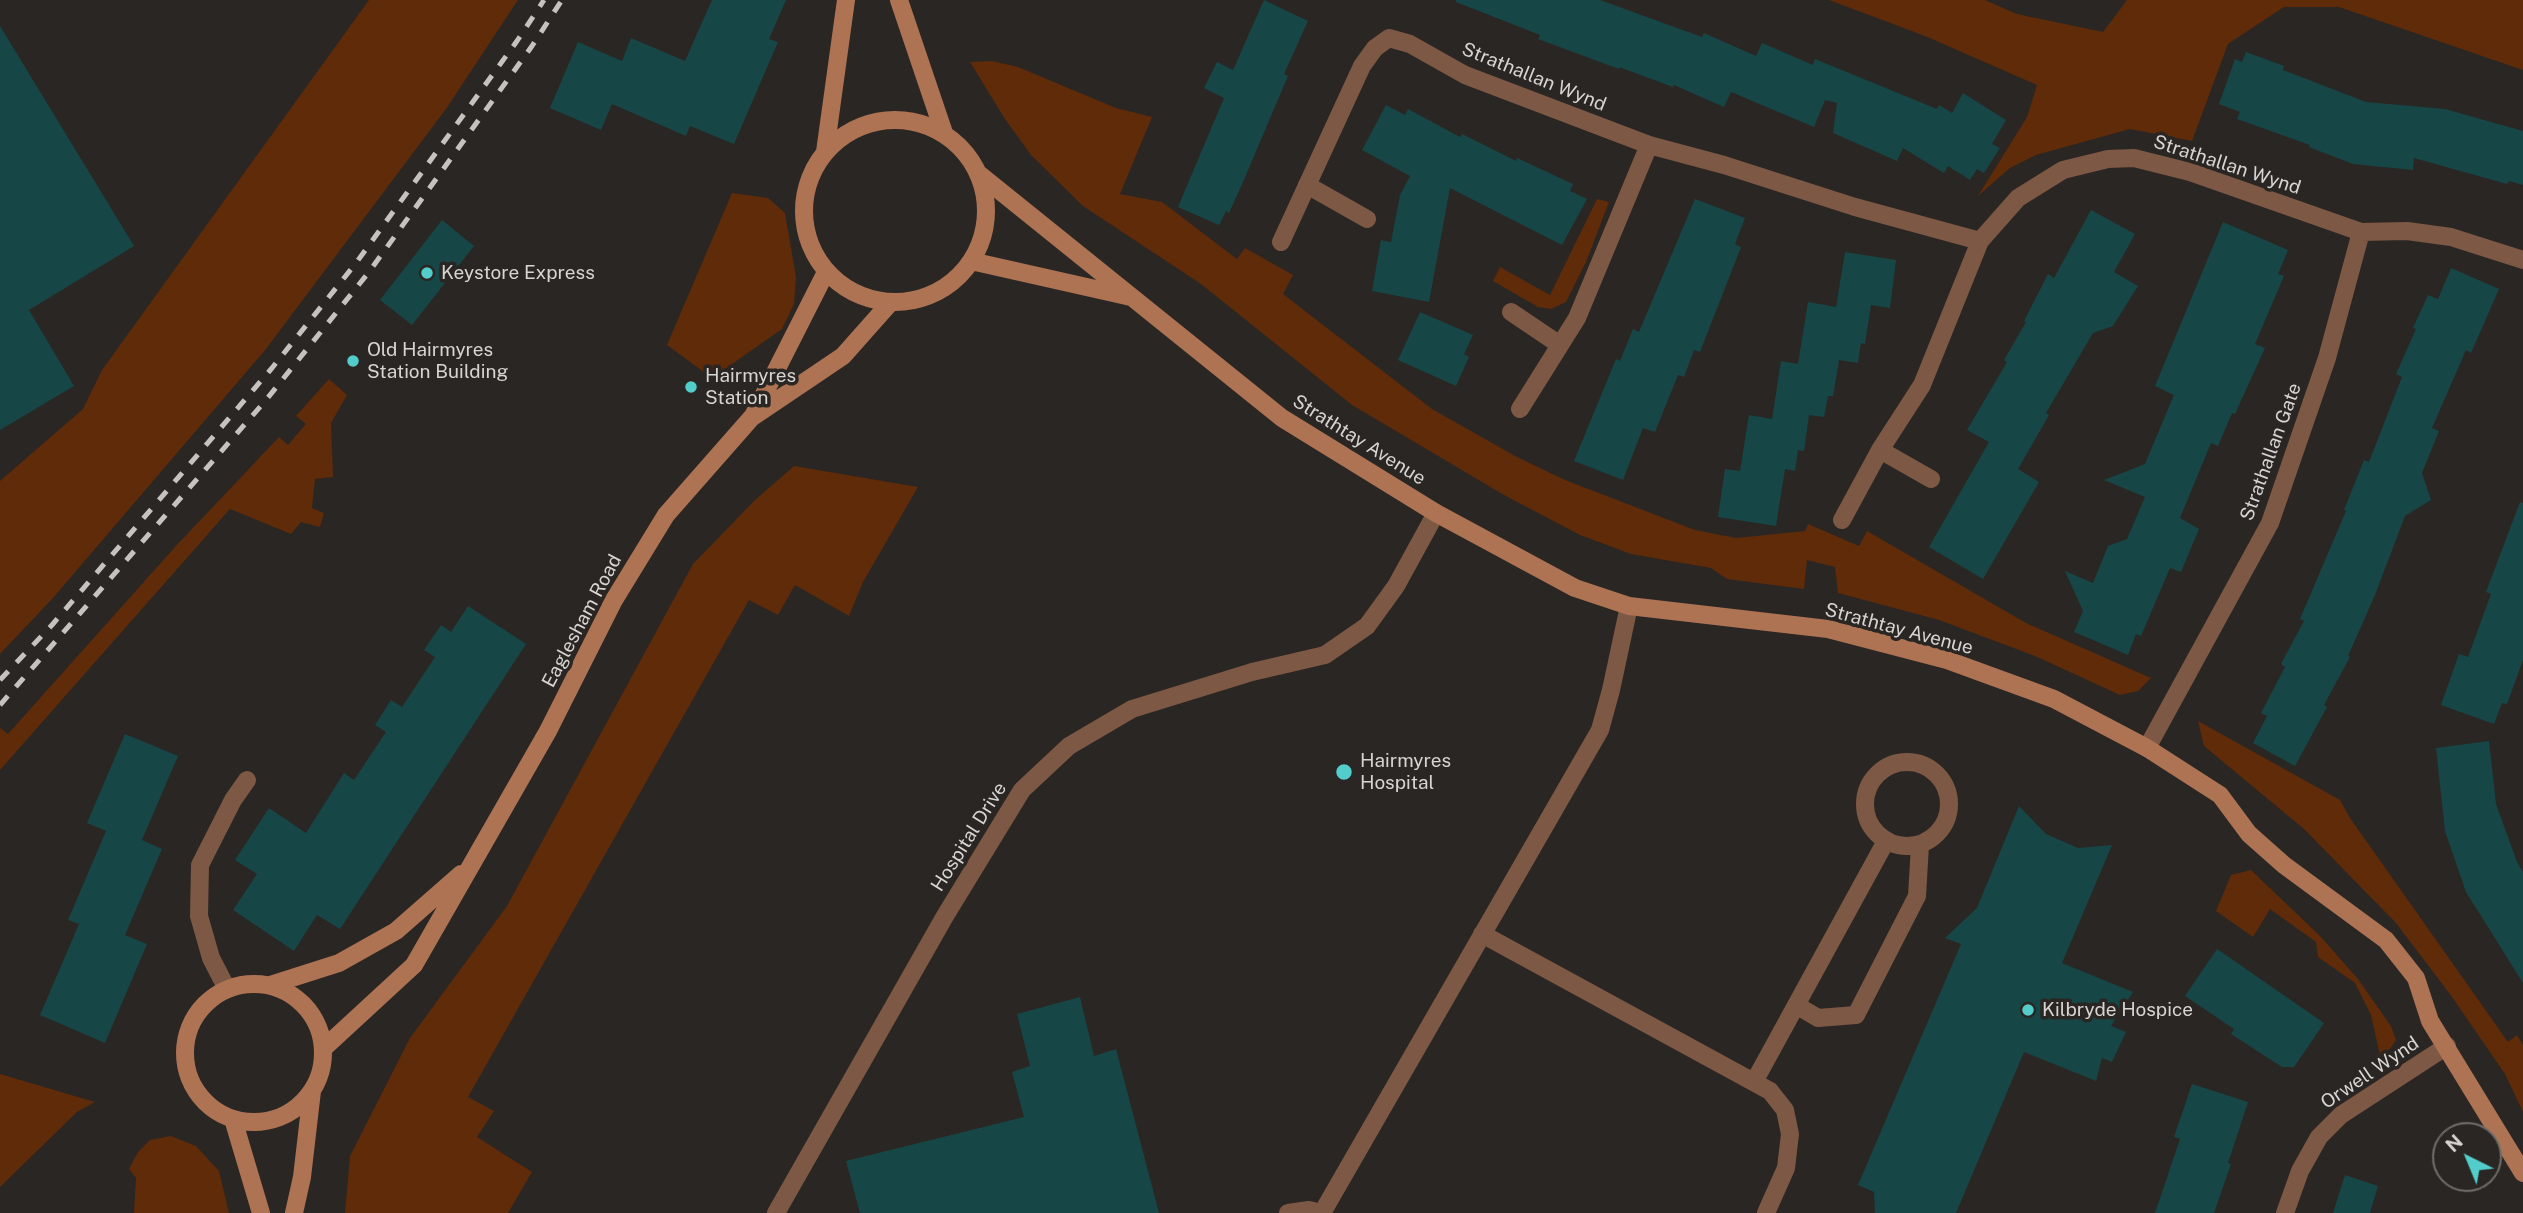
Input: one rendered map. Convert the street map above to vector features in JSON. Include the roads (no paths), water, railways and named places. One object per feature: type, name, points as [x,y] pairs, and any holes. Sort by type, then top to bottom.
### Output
[{"type":"main road","points":[[825,152],[846,0]]},
{"type":"main road","points":[[899,0],[944,133]]},
{"type":"main road","points":[[893,119],[918,122],[944,133],[964,151],[979,174],[986,200],[986,222],[981,243],[956,279],[936,293],[914,301],[890,303],[866,298],[845,288],[826,272],[812,251],[804,226],[804,200],[810,176],[825,152],[844,135],[867,123],[893,119]]},
{"type":"main road","name":"Strathtay Avenue","points":[[979,174],[1282,418],[1436,513],[1575,588],[1629,606],[1828,629],[1947,660],[2054,699],[2147,748],[2220,795],[2249,834],[2284,865],[2386,940],[2416,978],[2425,1011],[2523,1174]]},
{"type":"main road","name":"Strathtay Avenue","points":[[971,261],[1134,298]]},
{"type":"main road","name":"Eaglesham Road","points":[[324,1048],[414,965],[548,731],[614,600],[666,516],[752,416],[826,272]]},
{"type":"main road","name":"Eaglesham Road","points":[[752,416],[843,356],[890,303]]},
{"type":"main road","name":"Eaglesham Road","points":[[270,985],[339,963],[397,931],[474,863]]},
{"type":"main road","points":[[248,984],[270,985],[290,993],[307,1008],[318,1027],[324,1048],[321,1070],[312,1091],[298,1108],[278,1118],[258,1123],[233,1119],[218,1112],[202,1099],[190,1082],[185,1060],[186,1039],[194,1018],[208,1001],[226,989],[248,984]]},
{"type":"main road","points":[[294,1213],[302,1177],[312,1091]]},
{"type":"main road","points":[[233,1119],[261,1213]]},
{"type":"street","name":"Strathallan Wynd","points":[[1281,242],[1363,66],[1375,48],[1389,38],[1410,44],[1465,75],[1649,145],[1724,165],[1855,208],[1980,241]]},
{"type":"street","points":[[1520,409],[1577,318],[1649,145]]},
{"type":"street","name":"Strathallan Wynd","points":[[1842,520],[1880,450],[1922,385],[1980,241],[2018,198],[2063,170],[2108,159],[2134,158],[2190,172],[2361,232]]},
{"type":"street","points":[[1307,185],[1367,219]]},
{"type":"street","points":[[2361,232],[2407,231],[2451,237],[2523,260]]},
{"type":"street","name":"Strathallan Gate","points":[[2147,748],[2270,523],[2327,358],[2361,232]]},
{"type":"street","points":[[1511,312],[1560,345]]},
{"type":"street","points":[[1880,450],[1931,479]]},
{"type":"street","name":"Hospital Drive","points":[[776,1213],[945,916],[1022,790],[1069,746],[1132,709],[1252,672],[1325,655],[1367,626],[1396,586],[1436,513]]},
{"type":"street","points":[[1289,1213],[1309,1210],[1321,1213],[1600,730],[1629,606]]},
{"type":"street","points":[[1911,761],[1925,765],[1937,773],[1946,785],[1950,799],[1943,827],[1933,838],[1920,845],[1897,845],[1886,841],[1875,832],[1867,820],[1864,806],[1866,791],[1883,768],[1896,762],[1911,761]]},
{"type":"street","points":[[226,989],[211,958],[199,916],[200,865],[233,800],[247,780]]},
{"type":"street","points":[[1754,1082],[1886,841]]},
{"type":"street","points":[[1796,1005],[1818,1018],[1856,1015],[1917,896],[1920,845]]},
{"type":"street","points":[[1482,934],[1770,1091],[1785,1111],[1790,1134],[1786,1168],[1766,1213]]},
{"type":"street","name":"Orwell Wynd","points":[[2286,1213],[2300,1171],[2319,1137],[2341,1115],[2447,1046]]},
{"type":"railway","points":[[0,680],[52,625],[272,368],[356,263],[544,0]]},
{"type":"railway","points":[[0,705],[266,400],[369,272],[532,46],[562,0]]},
{"type":"place","name":"Keystore Express","points":[[427,273]]},
{"type":"place","name":"Old Hairmyres Station Building","points":[[353,361]]},
{"type":"place","name":"Hairmyres Station","points":[[691,387]]},
{"type":"place","name":"Hairmyres Hospital","points":[[1344,772]]},
{"type":"place","name":"Kilbryde Hospice","points":[[2028,1010]]}]
